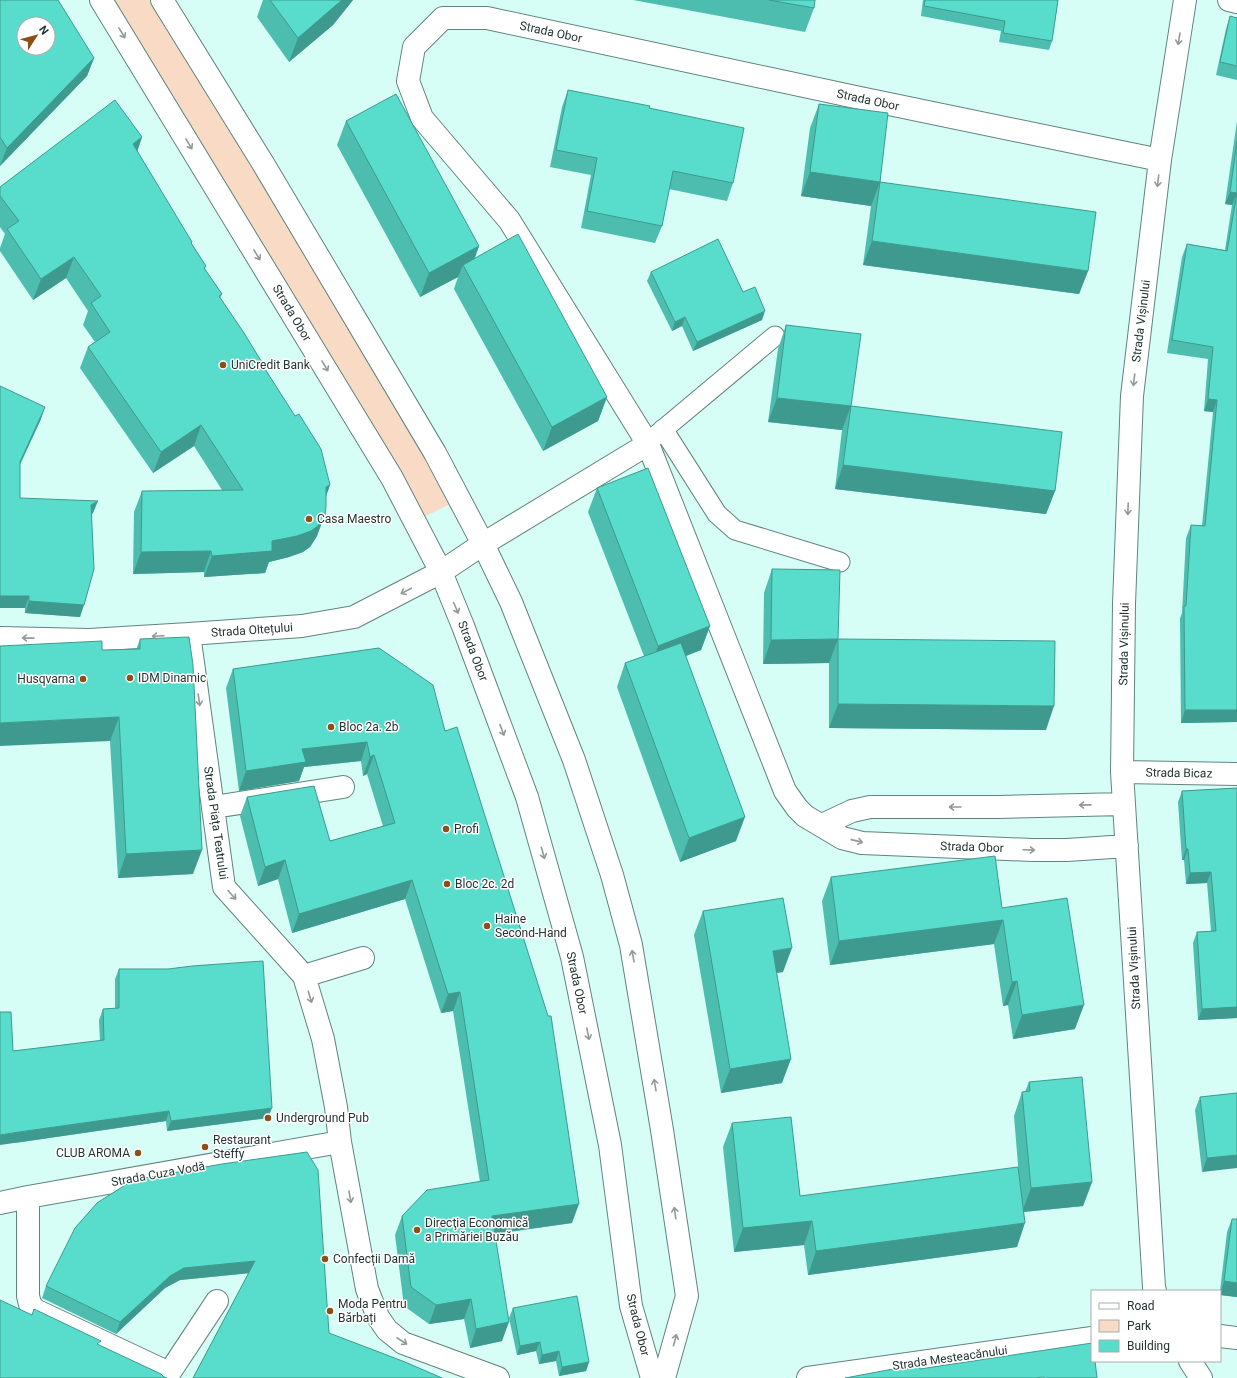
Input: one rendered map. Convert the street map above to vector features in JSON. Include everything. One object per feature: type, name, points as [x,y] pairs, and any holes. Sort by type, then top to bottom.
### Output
[{"type":"street","name":"Strada Obor","points":[[101,0],[392,478],[441,572],[463,626],[527,797],[572,957],[610,1145],[631,1306],[652,1378]]},
{"type":"street","name":"Strada Vișinului","points":[[1155,1290],[1122,772],[1124,604],[1132,396],[1160,160],[1185,0]]},
{"type":"street","points":[[1228,0],[1237,2]]},
{"type":"street","name":"Strada Obor","points":[[168,2],[435,453],[483,544],[511,602],[574,760],[612,875],[631,946],[662,1130],[687,1296],[664,1378]]},
{"type":"street","name":"Strada Obor","points":[[1127,846],[1067,850],[1032,850],[862,842],[842,838],[805,816],[797,808],[785,791],[655,437],[509,220],[422,118],[408,81],[414,47],[443,18],[487,18],[860,98],[1160,160]]},
{"type":"street","points":[[483,544],[655,437]]},
{"type":"street","name":"Strada Oltețului","points":[[0,638],[89,640],[302,626],[354,617],[441,572],[483,544]]},
{"type":"street","name":"Strada Piața Teatrului","points":[[189,634],[224,887],[304,976],[323,1039],[367,1289],[378,1317],[387,1330],[403,1343],[498,1378]]},
{"type":"street","name":"Strada Bicaz","points":[[1122,772],[1237,774]]},
{"type":"street","points":[[214,807],[343,787]]},
{"type":"street","points":[[822,825],[852,811],[870,807],[998,807],[1124,804]]},
{"type":"street","points":[[304,976],[363,958]]},
{"type":"street","name":"Strada Cuza Vodă","points":[[0,1203],[340,1142]]},
{"type":"street","points":[[28,1197],[28,1296],[30,1304],[35,1310],[102,1341],[168,1375],[217,1301]]},
{"type":"street","points":[[1221,1336],[1237,1338]]},
{"type":"street","name":"Strada Mesteacănului","points":[[808,1378],[1091,1338]]},
{"type":"street","points":[[1191,1362],[1201,1378]]},
{"type":"lane","points":[[775,336],[655,437],[716,514],[735,530],[840,562]]},
{"type":"green space","points":[[114,0],[152,0],[454,502],[422,518],[400,473]]},
{"type":"building","points":[[0,0],[58,0],[94,58],[7,148],[0,137]]},
{"type":"building","points":[[270,0],[342,0],[298,38]]},
{"type":"building","points":[[769,0],[815,0],[814,8]]},
{"type":"building","points":[[925,0],[1058,0],[1052,41],[1003,33],[1005,21],[924,6]]},
{"type":"building","points":[[1230,16],[1237,18],[1237,66],[1220,62]]},
{"type":"building","points":[[568,90],[650,106],[649,108],[744,128],[733,183],[673,171],[662,226],[587,211],[597,158],[556,150]]},
{"type":"building","points":[[396,94],[479,246],[429,273],[346,121]]},
{"type":"building","points":[[115,100],[142,137],[133,144],[206,266],[204,268],[222,294],[219,296],[244,333],[295,416],[299,414],[321,449],[330,485],[326,487],[325,515],[318,526],[311,531],[297,536],[272,541],[272,551],[212,556],[211,551],[141,552],[142,491],[243,490],[201,425],[161,452],[88,347],[110,332],[91,303],[101,296],[74,257],[41,279],[7,229],[19,221],[0,196],[0,187]]},
{"type":"building","points":[[819,104],[888,113],[880,182],[810,172]]},
{"type":"building","points":[[1237,141],[1237,193],[1230,192]]},
{"type":"building","points":[[880,182],[1096,212],[1088,271],[872,241]]},
{"type":"building","points":[[1237,193],[1237,710],[1185,710],[1184,606],[1186,606],[1191,525],[1205,526],[1217,400],[1208,399],[1213,347],[1172,340],[1187,244],[1227,251]]},
{"type":"building","points":[[518,234],[607,397],[552,427],[463,265]]},
{"type":"building","points":[[718,239],[743,292],[755,287],[765,311],[697,342],[685,317],[675,322],[651,272]]},
{"type":"building","points":[[786,325],[861,334],[851,406],[777,398]]},
{"type":"building","points":[[0,386],[45,407],[20,462],[20,498],[98,501],[91,505],[94,569],[84,605],[29,601],[29,596],[0,596]]},
{"type":"building","points":[[851,406],[1062,432],[1055,491],[843,465]]},
{"type":"building","points":[[648,468],[710,626],[658,646],[597,488]]},
{"type":"building","points":[[772,569],[840,570],[838,639],[771,640]]},
{"type":"building","points":[[189,637],[193,665],[202,850],[126,854],[119,717],[0,723],[0,646],[102,641],[102,650],[140,649],[140,639]]},
{"type":"building","points":[[838,639],[1055,641],[1054,706],[838,704]]},
{"type":"building","points":[[681,643],[745,817],[689,838],[625,663]]},
{"type":"building","points":[[379,648],[433,685],[445,731],[457,727],[548,1016],[551,1016],[579,1204],[492,1216],[509,1322],[476,1329],[471,1299],[436,1305],[411,1287],[402,1216],[427,1190],[489,1180],[460,992],[448,994],[412,880],[299,914],[285,860],[265,867],[247,797],[314,786],[330,841],[395,823],[374,755],[370,757],[367,742],[302,749],[306,762],[246,771],[233,669]]},
{"type":"building","points":[[1237,788],[1237,1007],[1202,1009],[1197,932],[1216,931],[1211,872],[1190,873],[1188,849],[1186,849],[1182,791]]},
{"type":"building","points":[[995,856],[1002,908],[1067,898],[1084,1005],[1022,1015],[1017,981],[1012,982],[1003,920],[839,941],[831,877]]},
{"type":"building","points":[[783,898],[792,948],[773,951],[791,1059],[730,1069],[703,911]]},
{"type":"building","points":[[263,961],[272,1108],[171,1121],[169,1111],[0,1135],[0,1012],[11,1012],[13,1051],[104,1040],[103,1009],[119,1008],[119,969],[168,969]]},
{"type":"building","points":[[1082,1077],[1092,1182],[1031,1188],[1022,1092],[1030,1091],[1029,1082]]},
{"type":"building","points":[[1237,1093],[1237,1155],[1207,1158],[1200,1097]]},
{"type":"building","points":[[791,1117],[800,1196],[1018,1167],[1025,1223],[816,1251],[812,1221],[743,1228],[732,1123]]},
{"type":"building","points":[[307,1152],[318,1170],[329,1333],[442,1378],[193,1378],[255,1261],[184,1268],[170,1276],[120,1322],[46,1286],[75,1228],[97,1203],[133,1180],[222,1164]]},
{"type":"building","points":[[1232,1219],[1237,1219],[1237,1283],[1224,1281]]},
{"type":"building","points":[[577,1296],[589,1362],[562,1367],[559,1351],[542,1355],[540,1342],[520,1346],[513,1308]]},
{"type":"building","points":[[0,1300],[32,1315],[34,1309],[101,1341],[97,1344],[167,1378],[0,1378]]},
{"type":"building","points":[[1091,1343],[1091,1362],[1095,1362],[1097,1378],[845,1378],[909,1366],[920,1365],[920,1369]]},
{"type":"place","name":"UniCredit Bank","points":[[223,365]]},
{"type":"place","name":"Casa Maestro","points":[[309,519]]},
{"type":"place","name":"IDM Dinamic","points":[[130,678]]},
{"type":"place","name":"Husqvarna","points":[[83,679]]},
{"type":"place","name":"Bloc 2a. 2b","points":[[331,727]]},
{"type":"place","name":"Profi","points":[[446,829]]},
{"type":"place","name":"Bloc 2c. 2d","points":[[447,884]]},
{"type":"place","name":"Haine Second-Hand","points":[[487,926]]},
{"type":"place","name":"Underground Pub","points":[[268,1118]]},
{"type":"place","name":"Restaurant Steffy","points":[[205,1147]]},
{"type":"place","name":"CLUB AROMA","points":[[138,1153]]},
{"type":"place","name":"Direcţia Economică a Primăriei Buzău","points":[[417,1230]]},
{"type":"place","name":"Confecții Damă","points":[[325,1259]]},
{"type":"place","name":"Moda Pentru Bărbați","points":[[330,1311]]}]
